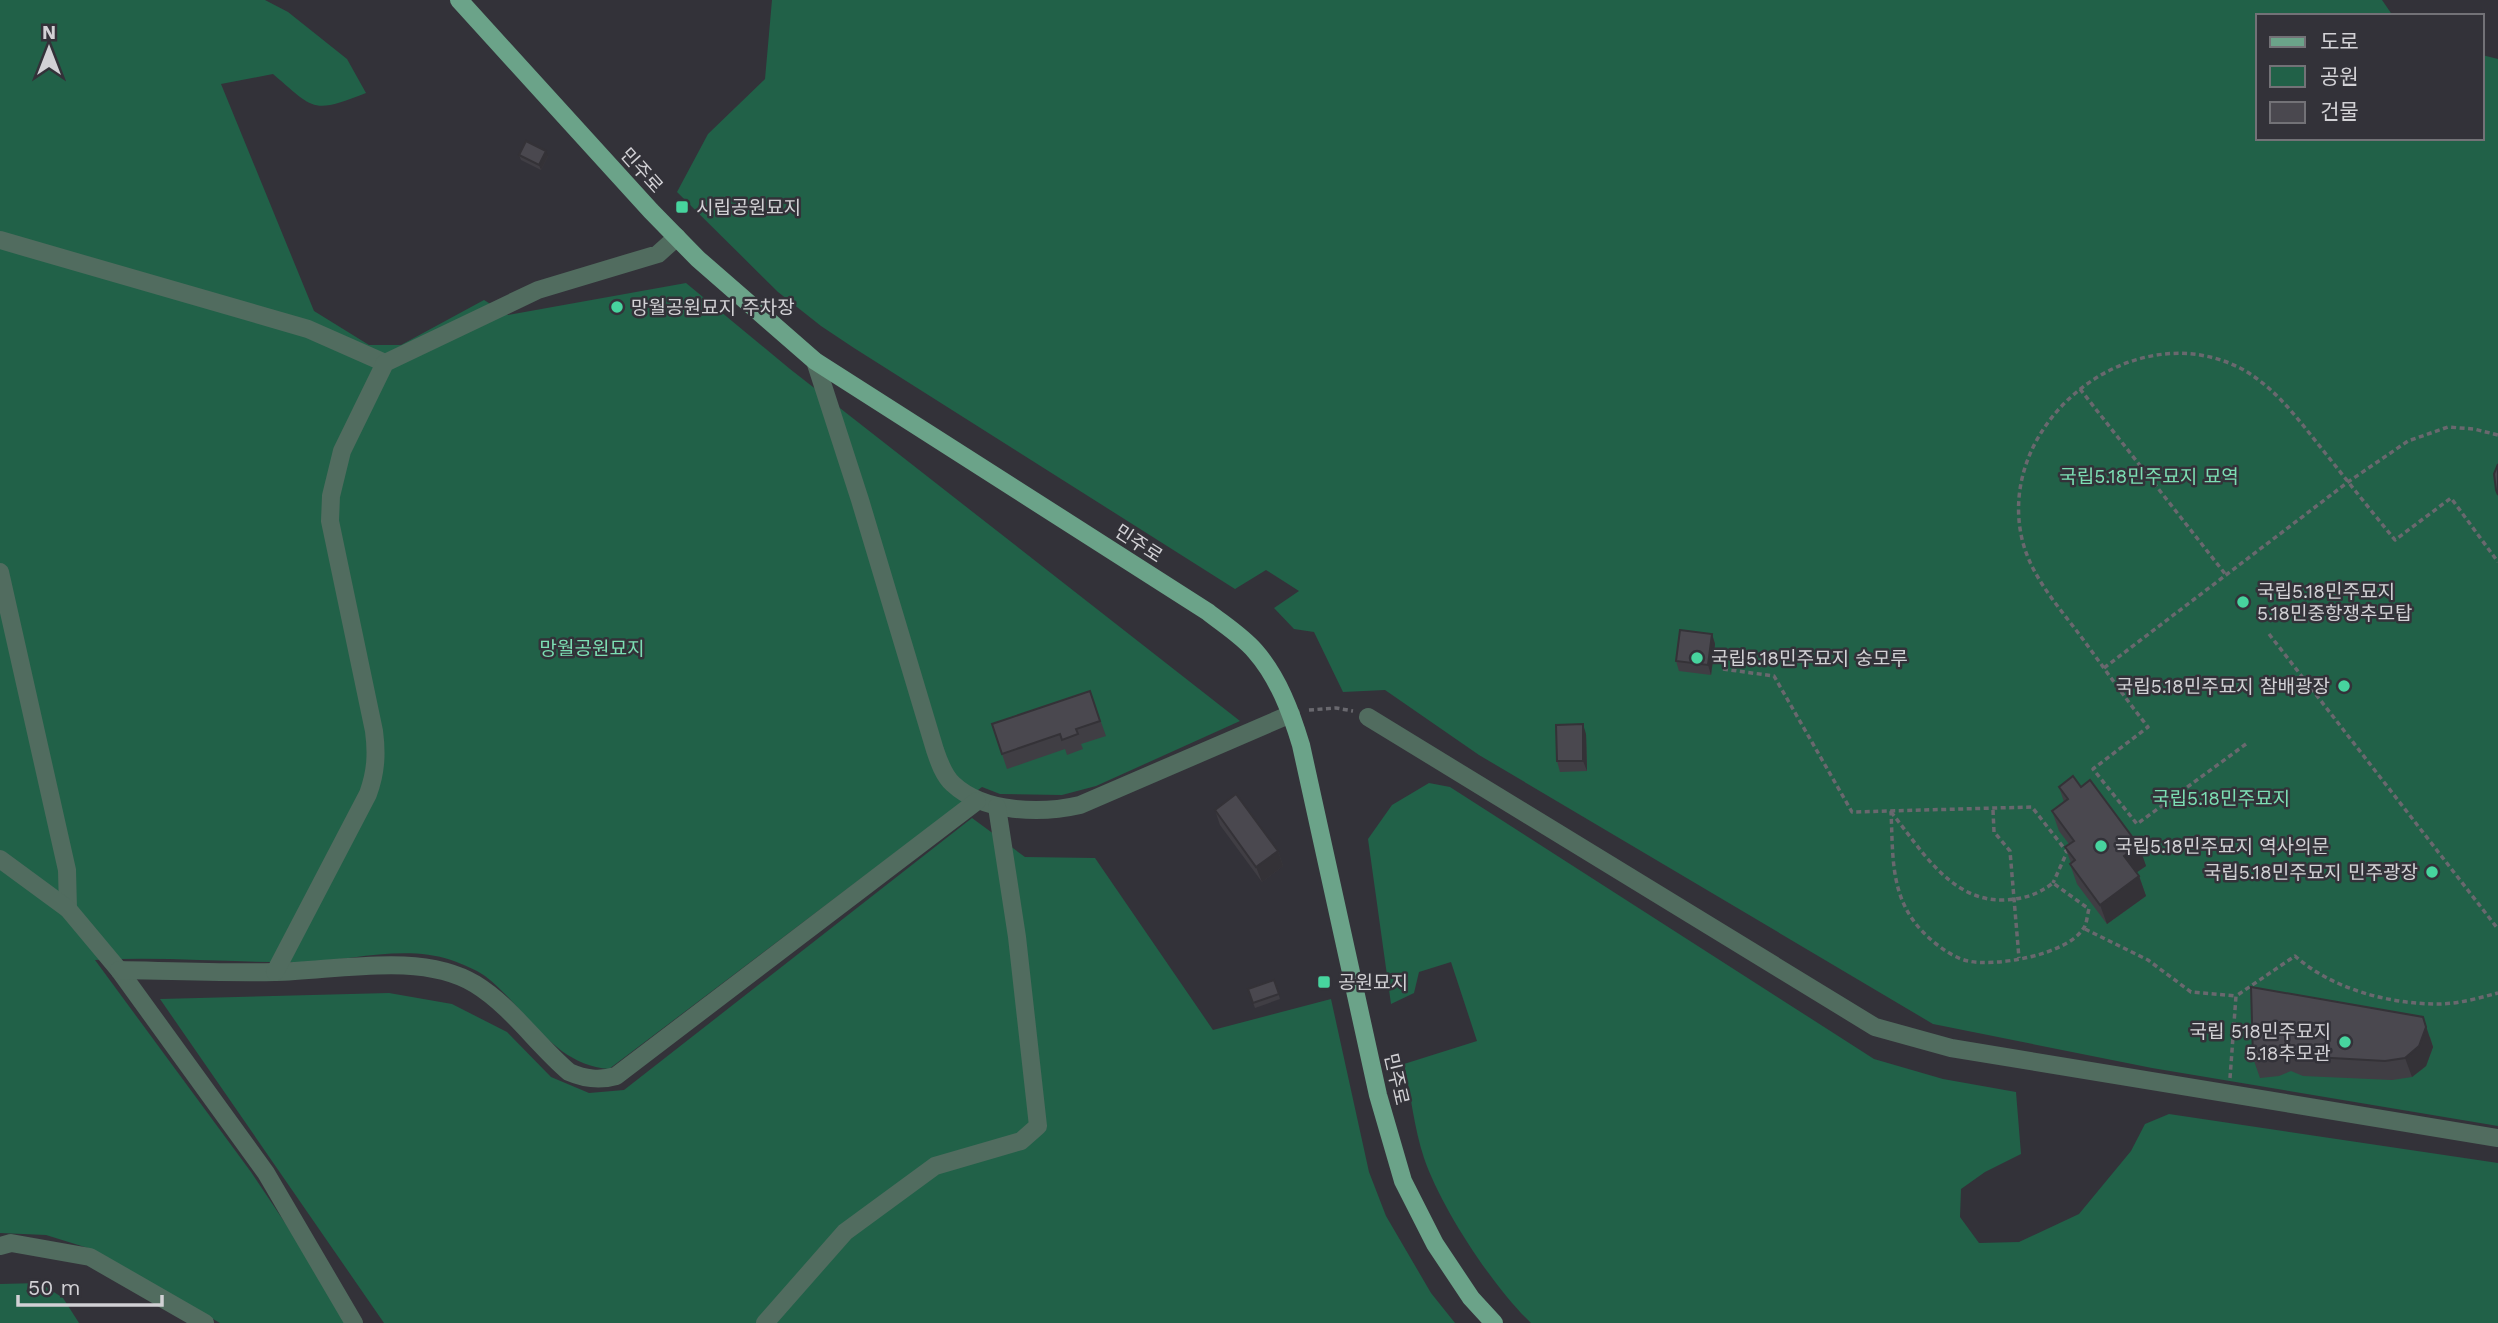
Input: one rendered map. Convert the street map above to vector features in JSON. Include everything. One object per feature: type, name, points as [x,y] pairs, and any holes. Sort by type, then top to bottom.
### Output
[{"type":"main road","name":"민주로","points":[[459,0],[698,259],[815,361],[1208,612],[1254,651],[1271,674],[1292,714],[1378,1095],[1403,1181],[1435,1244],[1471,1298],[1494,1323]]},
{"type":"lane","points":[[275,972],[368,794],[374,775],[374,731],[330,521],[331,496],[342,451],[385,363],[538,290],[658,254],[677,237]]},
{"type":"lane","points":[[0,240],[308,329],[385,363]]},
{"type":"lane","points":[[815,361],[935,750],[952,783],[977,801],[997,807],[1059,810],[1080,805],[1292,714]]},
{"type":"lane","points":[[0,572],[68,870],[68,909]]},
{"type":"lane","points":[[1368,717],[1875,1027],[1951,1048],[2498,1138]]},
{"type":"lane","points":[[120,970],[275,972],[397,966],[428,968],[459,976],[474,984],[569,1072],[597,1080],[608,1078],[616,1076],[977,801]]},
{"type":"lane","points":[[765,1323],[845,1232],[935,1166],[1021,1142],[1038,1126],[1017,937],[997,807]]},
{"type":"lane","points":[[0,859],[68,909],[120,970],[266,1173],[354,1323]]},
{"type":"lane","points":[[0,1246],[11,1243],[90,1257],[205,1323]]},
{"type":"path","points":[[2246,744],[2137,824],[2093,769],[2148,727],[2034,572],[2025,550],[2019,517],[2023,473],[2038,436],[2052,415],[2080,389],[2109,371],[2138,358],[2188,354],[2222,361],[2249,373],[2271,390],[2295,415],[2395,540],[2451,498],[2498,562]]},
{"type":"path","points":[[2080,389],[2226,575]]},
{"type":"path","points":[[2104,668],[2348,482],[2408,441],[2435,430],[2458,427],[2498,435]]},
{"type":"path","points":[[2269,634],[2498,929]]},
{"type":"path","points":[[1723,669],[1774,676],[1852,813],[2032,807],[2067,852],[2053,883],[2038,894],[2014,900],[1978,898],[1962,891],[1928,858],[1891,812]]},
{"type":"path","points":[[1292,714],[1320,708],[1368,717]]},
{"type":"path","points":[[1993,809],[1994,832],[2010,850],[2019,958]]},
{"type":"path","points":[[1891,812],[1895,880],[1905,908],[1920,928],[1940,946],[1966,961],[2019,958],[2050,951],[2065,945],[2084,929],[2089,909],[2053,883]]},
{"type":"path","points":[[2084,929],[2148,960],[2191,992],[2236,996],[2295,956],[2321,975],[2351,989],[2394,999],[2439,1004],[2498,993]]},
{"type":"path","points":[[2227,1094],[2236,996]]},
{"type":"green space","name":"망월공원묘지","points":[[0,0],[265,0],[288,12],[347,59],[366,93],[324,106],[307,101],[273,74],[221,84],[314,311],[369,345],[401,345],[484,300],[508,315],[686,283],[790,369],[1240,721],[1096,786],[1062,795],[1000,794],[982,787],[609,1069],[589,1065],[556,1046],[481,973],[433,955],[396,953],[302,962],[95,960],[251,1172],[310,1260],[347,1323],[220,1323],[88,1248],[46,1235],[0,1233]]},
{"type":"green space","points":[[772,0],[2382,0],[2392,14],[2256,14],[2256,140],[2484,140],[2484,56],[2498,59],[2498,1126],[2152,1068],[1933,1024],[1479,755],[1385,690],[1343,692],[1314,632],[1294,629],[1274,608],[1299,591],[1266,570],[1235,589],[854,348],[778,292],[677,192],[708,134],[765,79]]},
{"type":"green space","points":[[1429,783],[1450,787],[1874,1059],[1943,1079],[2016,1092],[2021,1154],[1985,1172],[1961,1189],[1960,1217],[1979,1243],[2019,1242],[2079,1214],[2131,1151],[2145,1124],[2169,1114],[2498,1163],[2498,1323],[1531,1323],[1485,1268],[1455,1223],[1432,1178],[1418,1135],[1404,1064],[1477,1041],[1451,962],[1419,972],[1414,993],[1391,1004],[1368,839],[1392,805]]},
{"type":"green space","points":[[972,818],[1025,857],[1095,858],[1213,1030],[1331,999],[1369,1172],[1386,1216],[1431,1293],[1455,1323],[384,1323],[160,999],[389,993],[452,1004],[507,1032],[551,1077],[589,1093],[624,1090]]},
{"type":"green space","points":[[40,1283],[63,1298],[79,1323],[0,1323],[0,1284]]},
{"type":"building","points":[[526,141],[546,151],[539,165],[519,155]]},
{"type":"building","points":[[2498,464],[2498,495],[2494,474]]},
{"type":"building","name":"국립5.18민주묘지 숭모루","points":[[1680,630],[1712,634],[1708,665],[1676,661]]},
{"type":"building","points":[[1090,691],[1100,721],[1076,729],[1078,734],[1062,740],[1060,734],[1002,754],[992,724]]},
{"type":"building","points":[[1583,724],[1583,761],[1557,761],[1556,725]]},
{"type":"building","name":"국립5.18민주묘지 역사의문","points":[[2073,776],[2081,787],[2090,780],[2139,846],[2124,856],[2139,876],[2100,905],[2070,864],[2075,860],[2065,847],[2074,841],[2052,811],[2068,799],[2059,787]]},
{"type":"building","points":[[1236,794],[1278,851],[1256,867],[1215,810]]},
{"type":"building","points":[[1274,980],[1279,994],[1253,1003],[1248,989]]},
{"type":"building","name":"국립 518민주묘지 5.18추모관","points":[[2251,987],[2423,1017],[2426,1027],[2419,1046],[2405,1058],[2385,1061],[2296,1056],[2284,1051],[2272,1056],[2253,1058]]},
{"type":"place","name":"시립공원묘지","points":[[682,207]]},
{"type":"place","name":"망월공원묘지 주차장","points":[[617,307]]},
{"type":"place","name":"국립5.18민주묘지 5.18민중항쟁추모탑","points":[[2243,602]]},
{"type":"place","name":"국립5.18민주묘지 숭모루","points":[[1697,658]]},
{"type":"place","name":"국립5.18민주묘지 참배광장","points":[[2344,686]]},
{"type":"place","name":"국립5.18민주묘지 역사의문","points":[[2101,846]]},
{"type":"place","name":"국립5.18민주묘지 민주광장","points":[[2432,872]]},
{"type":"place","name":"공원묘지","points":[[1324,982]]},
{"type":"place","name":"국립 518민주묘지 5.18추모관","points":[[2345,1042]]},
{"type":"park label","name":"국립5.18민주묘지 묘역","points":[[2149,476]]},
{"type":"park label","name":"국립5.18민주묘지","points":[[2221,798]]}]
